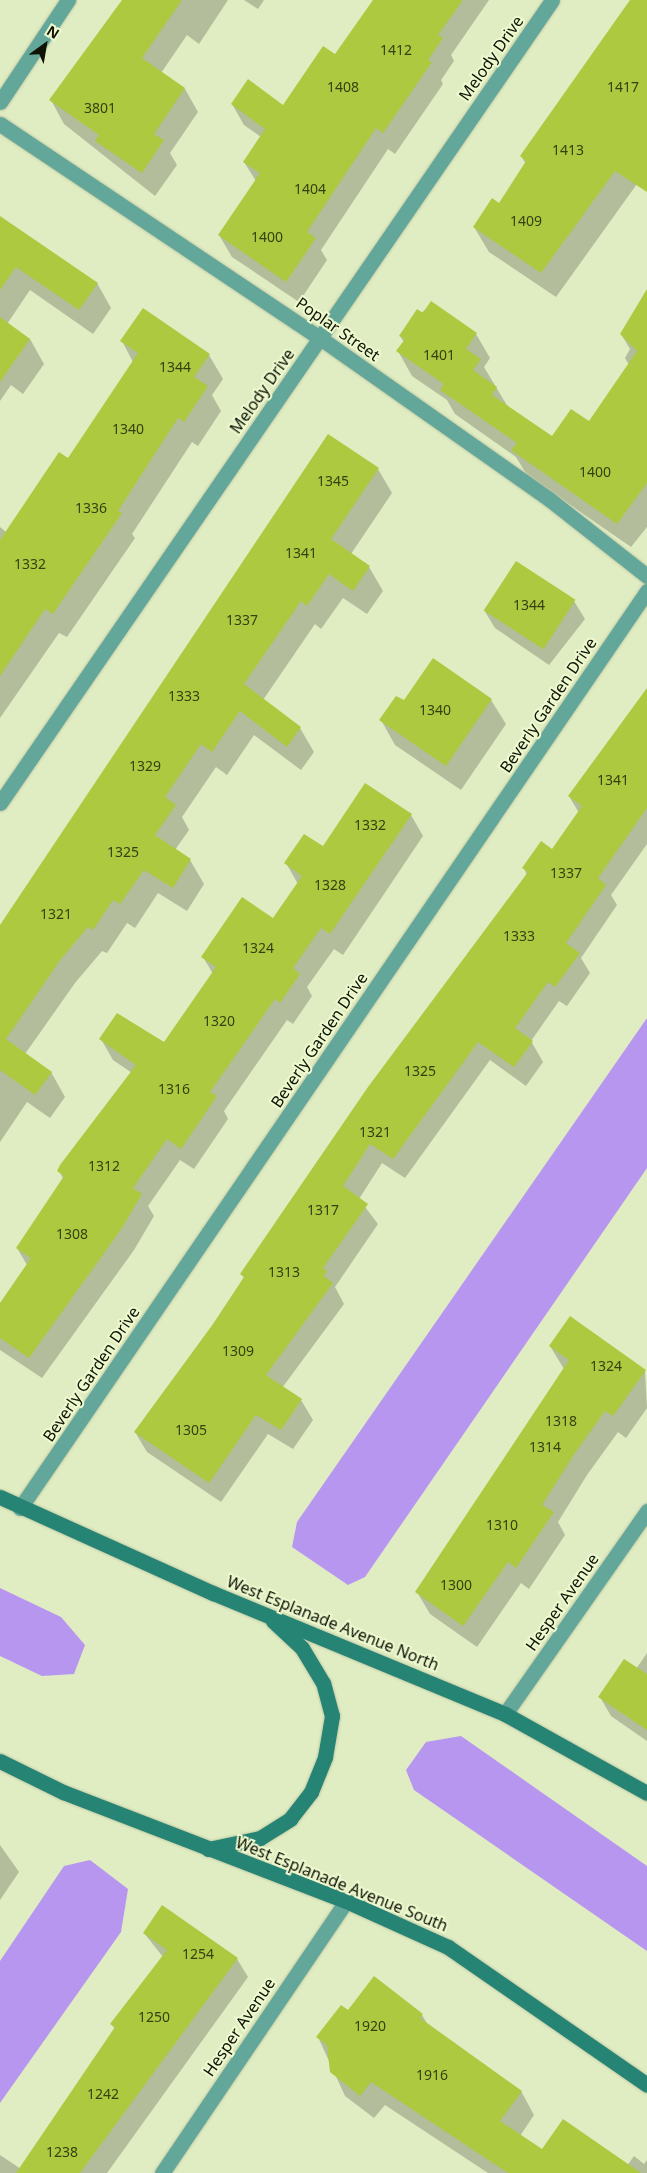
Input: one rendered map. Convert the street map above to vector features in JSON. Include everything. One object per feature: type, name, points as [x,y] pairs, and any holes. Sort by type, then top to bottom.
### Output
[{"type":"main road","name":"West Esplanade Avenue North","points":[[0,1497],[20,1508],[266,1615],[505,1714],[647,1792]]},
{"type":"main road","points":[[208,1849],[260,1838],[290,1819],[311,1792],[325,1758],[332,1716],[324,1683],[302,1648],[266,1615]]},
{"type":"main road","name":"West Esplanade Avenue South","points":[[0,1761],[63,1792],[346,1901],[448,1947],[647,2085]]},
{"type":"street","points":[[0,102],[68,0]]},
{"type":"street","name":"Melody Drive","points":[[0,803],[552,0]]},
{"type":"street","name":"Poplar Street","points":[[0,124],[320,338],[550,499],[647,576]]},
{"type":"street","name":"Beverly Garden Drive","points":[[20,1508],[647,591]]},
{"type":"street","name":"Hesper Avenue","points":[[505,1714],[647,1511]]},
{"type":"street","name":"Hesper Avenue","points":[[162,2173],[346,1901]]},
{"type":"shaded area","points":[[647,1018],[647,1168],[365,1577],[348,1585],[292,1547],[297,1522]]},
{"type":"shaded area","points":[[0,1588],[61,1617],[85,1645],[74,1674],[42,1676],[0,1656]]},
{"type":"shaded area","points":[[461,1736],[647,1866],[647,1951],[414,1790],[406,1770],[426,1742]]},
{"type":"shaded area","points":[[90,1860],[128,1889],[121,1932],[0,2103],[0,1961],[64,1866]]},
{"type":"building","points":[[122,0],[182,0],[142,58],[185,88],[154,134],[164,140],[142,173],[95,141],[99,135],[49,100]]},
{"type":"building","points":[[373,0],[463,0],[438,35],[443,38],[428,60],[432,62],[383,133],[376,128],[307,232],[316,238],[286,282],[218,235],[260,173],[243,162],[265,129],[231,104],[248,79],[283,105],[323,46],[335,54]]},
{"type":"building","points":[[630,0],[647,0],[647,192],[615,171],[541,273],[473,227],[492,198],[499,203],[526,161],[520,156]]},
{"type":"building","points":[[0,216],[98,283],[79,310],[16,267],[0,290]]},
{"type":"building","points":[[647,289],[647,483],[617,524],[511,450],[517,443],[440,390],[444,384],[396,351],[405,339],[399,336],[417,309],[423,313],[431,301],[477,333],[466,349],[481,359],[473,370],[497,387],[492,395],[552,436],[571,409],[589,421],[637,351],[620,334]]},
{"type":"building","points":[[143,308],[210,354],[194,377],[208,386],[184,422],[178,418],[118,511],[122,513],[53,614],[45,609],[0,676],[0,540],[59,452],[68,458],[138,353],[120,341]]},
{"type":"building","points":[[0,317],[30,339],[0,382]]},
{"type":"building","points":[[328,434],[379,468],[331,539],[370,566],[353,591],[329,574],[307,606],[301,601],[244,684],[301,727],[287,747],[240,711],[212,752],[201,744],[165,797],[176,805],[155,835],[191,859],[173,888],[144,870],[120,904],[113,900],[93,930],[88,927],[61,959],[6,1039],[52,1072],[35,1095],[0,1070],[0,925]]},
{"type":"building","points":[[516,561],[576,600],[543,649],[484,610]]},
{"type":"building","points":[[433,658],[492,699],[446,766],[379,720],[396,696],[404,700]]},
{"type":"building","points":[[647,688],[647,808],[598,878],[606,885],[566,943],[580,953],[555,987],[548,982],[515,1028],[533,1041],[514,1067],[478,1042],[393,1159],[370,1144],[343,1186],[368,1204],[323,1268],[327,1271],[324,1276],[333,1283],[266,1375],[302,1399],[281,1430],[256,1415],[209,1483],[134,1432],[213,1324],[244,1277],[240,1274],[368,1087],[528,872],[522,868],[541,841],[552,849],[582,806],[568,796]]},
{"type":"building","points":[[365,783],[412,814],[330,934],[321,928],[293,968],[300,974],[280,1003],[275,999],[210,1092],[217,1096],[181,1149],[167,1139],[133,1188],[142,1194],[122,1228],[29,1358],[0,1338],[0,1303],[31,1258],[16,1248],[64,1176],[57,1171],[60,1165],[136,1065],[99,1039],[117,1013],[164,1042],[216,967],[201,957],[242,897],[273,918],[302,876],[284,863],[304,834],[323,846]]},
{"type":"building","points":[[570,1316],[646,1370],[613,1416],[605,1411],[575,1453],[542,1505],[554,1512],[516,1568],[508,1562],[463,1626],[415,1592],[569,1360],[549,1346]]},
{"type":"building","points":[[624,1659],[647,1674],[647,1730],[598,1697]]},
{"type":"building","points":[[162,1905],[238,1958],[80,2173],[16,2173],[115,2027],[110,2024],[167,1950],[143,1933]]},
{"type":"building","points":[[374,1976],[423,2014],[420,2018],[522,2091],[500,2121],[542,2149],[563,2119],[641,2173],[508,2173],[371,2082],[360,2096],[330,2072],[327,2045],[316,2037],[341,2005],[348,2010]]}]
